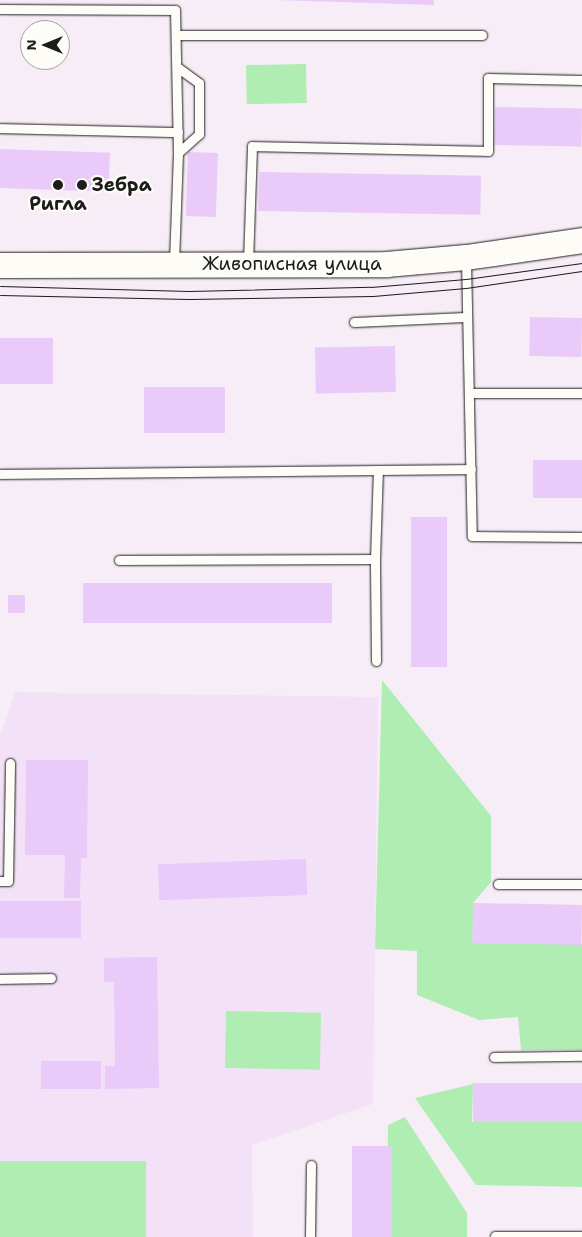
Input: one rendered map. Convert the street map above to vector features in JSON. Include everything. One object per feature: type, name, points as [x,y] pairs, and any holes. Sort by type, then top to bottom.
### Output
[{"type":"street","name":"Живописная улица","points":[[0,265],[386,264],[466,257],[582,240]]},
{"type":"lane","points":[[0,9],[175,10],[178,153],[174,264]]},
{"type":"lane","points":[[177,36],[482,36]]},
{"type":"lane","points":[[177,67],[199,83],[199,134],[178,153]]},
{"type":"lane","points":[[248,264],[252,146],[488,151],[488,78],[582,80]]},
{"type":"lane","points":[[0,128],[178,132]]},
{"type":"lane","points":[[466,257],[472,536],[582,537]]},
{"type":"lane","points":[[354,322],[466,317]]},
{"type":"lane","points":[[469,393],[582,393]]},
{"type":"lane","points":[[0,474],[471,469]]},
{"type":"lane","points":[[376,661],[374,559],[378,470]]},
{"type":"lane","points":[[119,560],[374,559]]},
{"type":"lane","points":[[0,881],[8,881],[10,763]]},
{"type":"lane","points":[[498,884],[582,884]]},
{"type":"lane","points":[[0,979],[51,978]]},
{"type":"lane","points":[[494,1057],[582,1056]]},
{"type":"lane","points":[[310,1237],[311,1165]]},
{"type":"lane","points":[[496,1236],[582,1236]]},
{"type":"shaded area","points":[[15,692],[378,697],[373,1104],[252,1145],[253,1237],[0,1237],[0,731],[2,731]]},
{"type":"green space","points":[[306,64],[307,103],[247,104],[246,65]]},
{"type":"green space","points":[[382,680],[491,816],[491,882],[473,903],[473,943],[582,944],[582,1050],[521,1050],[518,1017],[479,1020],[417,995],[417,951],[375,949]]},
{"type":"green space","points":[[226,1011],[321,1013],[320,1070],[225,1068]]},
{"type":"green space","points":[[473,1084],[472,1122],[582,1122],[582,1187],[476,1185],[415,1098]]},
{"type":"green space","points":[[405,1117],[467,1213],[467,1237],[387,1237],[388,1125]]},
{"type":"green space","points":[[0,1161],[146,1161],[146,1237],[0,1237]]},
{"type":"building","points":[[275,0],[434,0],[434,5]]},
{"type":"building","points":[[495,107],[582,109],[581,147],[494,145]]},
{"type":"building","points":[[0,149],[110,153],[109,192],[0,188]]},
{"type":"building","points":[[188,152],[218,153],[216,217],[186,216]]},
{"type":"building","points":[[259,172],[481,176],[480,215],[258,211]]},
{"type":"building","points":[[530,317],[582,318],[581,357],[529,356]]},
{"type":"building","points":[[0,338],[53,338],[53,384],[0,384]]},
{"type":"building","points":[[395,346],[396,392],[316,393],[315,347]]},
{"type":"building","points":[[144,387],[225,387],[225,433],[144,433]]},
{"type":"building","points":[[533,460],[582,460],[582,498],[533,498]]},
{"type":"building","points":[[411,517],[447,517],[447,667],[411,667]]},
{"type":"building","points":[[83,583],[332,583],[332,623],[83,623]]},
{"type":"building","points":[[8,595],[25,595],[25,613],[8,613]]},
{"type":"building","points":[[26,760],[88,760],[87,858],[81,858],[80,898],[64,898],[65,855],[25,855]]},
{"type":"building","points":[[306,859],[307,895],[159,900],[158,864]]},
{"type":"building","points":[[0,901],[81,901],[81,938],[0,938]]},
{"type":"building","points":[[473,903],[582,905],[581,945],[472,943]]},
{"type":"building","points":[[157,957],[159,1088],[105,1089],[105,1066],[115,1066],[114,982],[104,982],[104,958]]},
{"type":"building","points":[[41,1061],[101,1061],[101,1089],[41,1089]]},
{"type":"building","points":[[473,1083],[582,1083],[582,1122],[473,1122]]},
{"type":"building","points":[[352,1146],[392,1146],[392,1237],[352,1237]]},
{"type":"tram line","points":[[0,286],[189,291],[371,287],[466,279],[582,263]]},
{"type":"tram line","points":[[0,295],[189,299],[373,296],[466,288],[582,271]]},
{"type":"place","name":"Ригла","points":[[58,185]]},
{"type":"place","name":"Зебра","points":[[82,185]]}]
